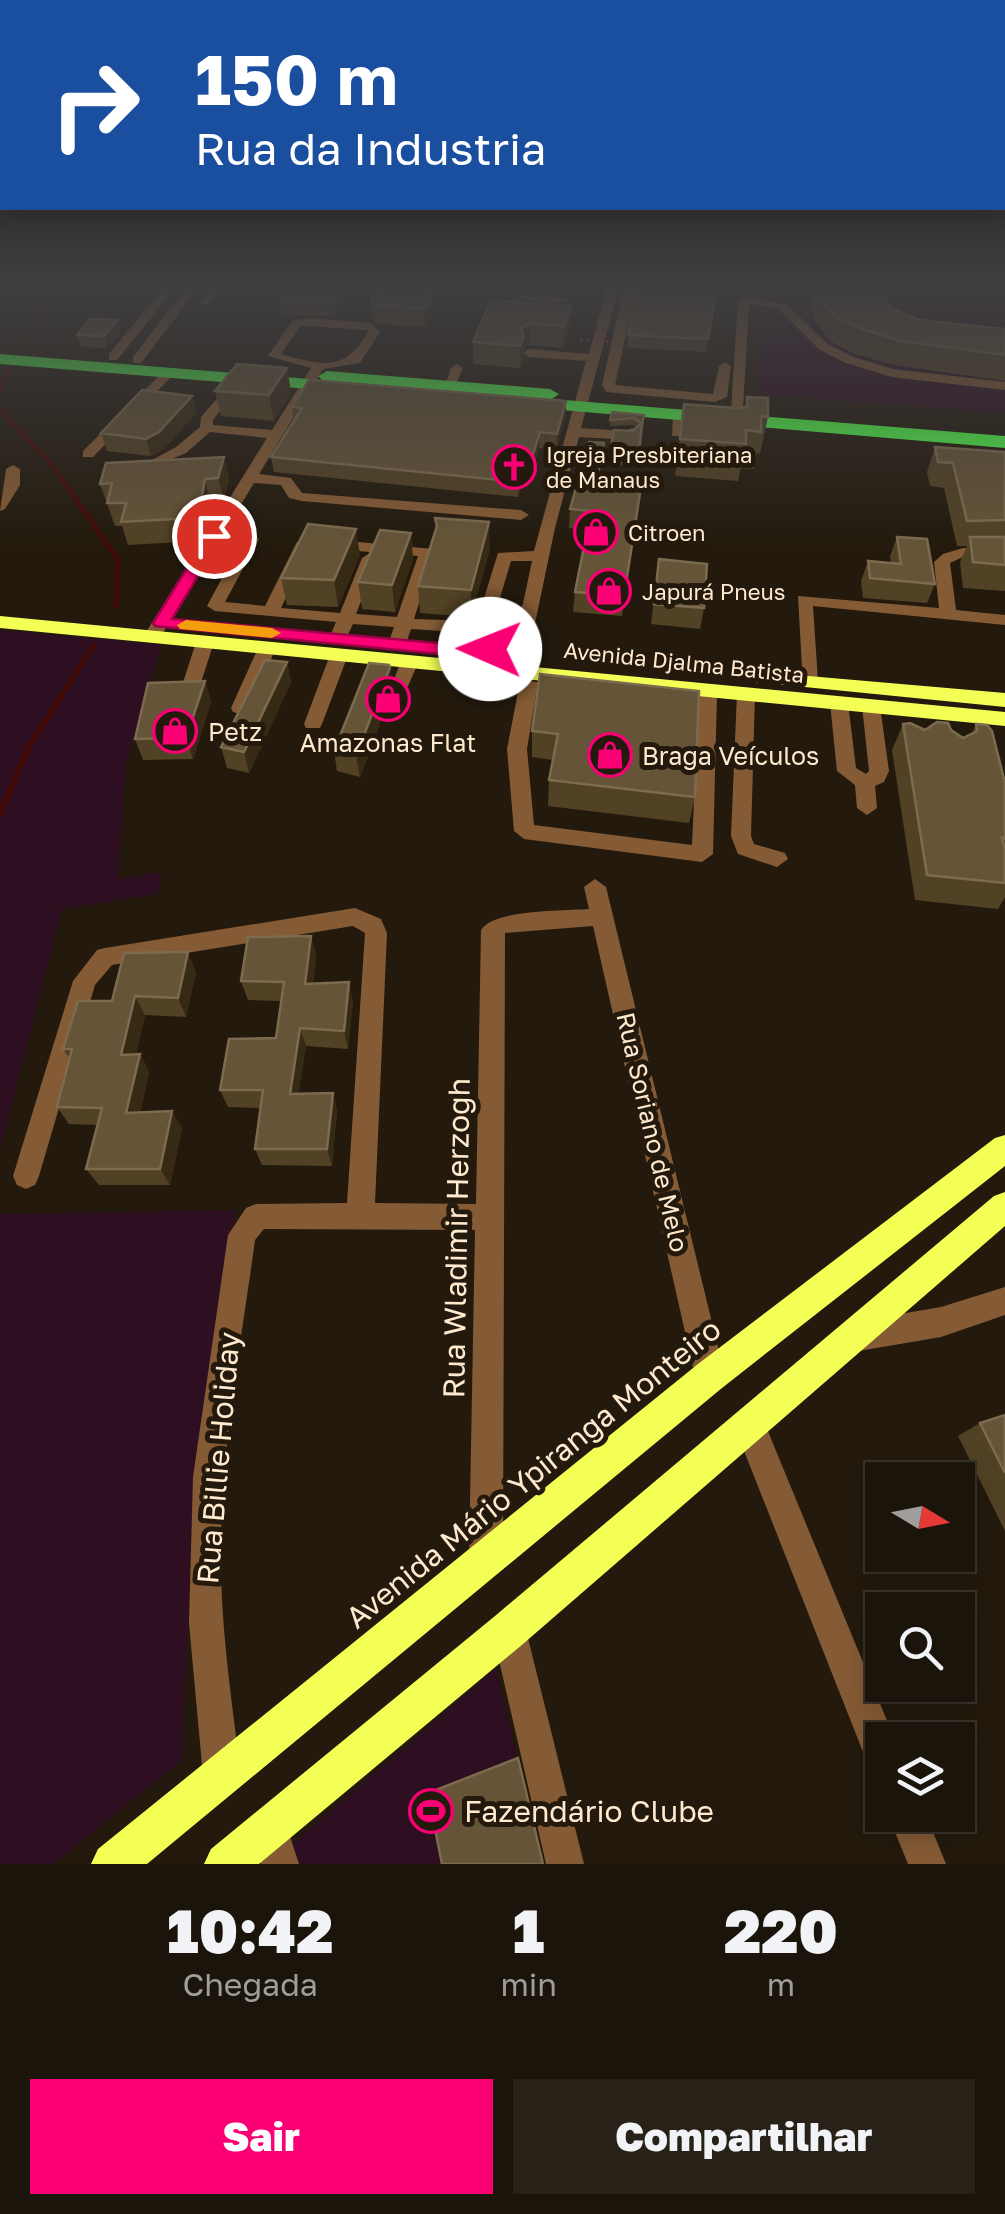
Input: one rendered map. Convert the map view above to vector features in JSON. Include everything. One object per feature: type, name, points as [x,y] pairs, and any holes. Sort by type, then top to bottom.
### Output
[{"type":"highway","points":[[180,374],[238,379],[313,374],[581,401],[634,421],[673,420],[1005,442]]},
{"type":"highway","points":[[313,374],[581,401],[736,408],[1005,430]]},
{"type":"main road","name":"Avenida Djalma Batista","points":[[0,605],[156,630],[205,642],[267,648],[338,647]]},
{"type":"main road","name":"Avenida Djalma Batista","points":[[0,622],[156,630],[403,653],[708,698],[746,693],[1005,720]]},
{"type":"main road","name":"Avenida Djalma Batista","points":[[403,653],[470,652],[522,671],[808,682],[1005,700]]},
{"type":"main road","name":"Avenida Mário Ypiranga Monteiro","points":[[113,1864],[710,1376],[1005,1148]]},
{"type":"main road","points":[[226,1864],[275,1846],[509,1630],[1005,1206]]},
{"type":"street","points":[[88,454],[168,374]]},
{"type":"street","points":[[156,630],[313,374]]},
{"type":"street","points":[[449,386],[454,374]]},
{"type":"street","points":[[590,374],[528,624],[517,748],[524,831],[702,854],[708,698]]},
{"type":"street","points":[[610,374],[611,389],[718,397],[722,394],[724,374]]},
{"type":"street","points":[[736,408],[738,374]]},
{"type":"street","points":[[892,374],[1005,386]]},
{"type":"street","points":[[207,428],[206,420],[238,379]]},
{"type":"street","points":[[627,387],[702,393]]},
{"type":"street","points":[[673,420],[730,437]]},
{"type":"street","points":[[573,432],[631,436],[634,421]]},
{"type":"street","points":[[159,460],[180,450],[207,428],[276,436]]},
{"type":"street","points":[[0,506],[13,485],[4,466]]},
{"type":"street","points":[[250,478],[286,481],[294,495],[302,497],[521,515]]},
{"type":"street","points":[[252,539],[215,606],[480,627],[485,624],[504,556],[542,556]]},
{"type":"street","points":[[271,612],[305,542],[427,552],[404,622],[402,682]]},
{"type":"street","points":[[313,724],[346,618],[374,548]]},
{"type":"street","points":[[948,615],[942,562],[946,556],[956,552],[1005,554]]},
{"type":"street","points":[[808,682],[804,600],[1005,620]]},
{"type":"street","points":[[470,652],[502,645],[528,624]]},
{"type":"street","points":[[189,692],[205,642]]},
{"type":"street","points":[[240,708],[267,648]]},
{"type":"street","points":[[746,693],[741,836],[744,849],[778,859]]},
{"type":"street","points":[[840,703],[846,771],[865,782]]},
{"type":"street","points":[[865,782],[879,772],[871,706]]},
{"type":"street","points":[[906,709],[910,734]]},
{"type":"street","points":[[943,713],[948,740]]},
{"type":"street","points":[[976,716],[982,742]]},
{"type":"street","points":[[865,782],[868,808]]},
{"type":"street","name":"Rua Soriano de Melo","points":[[595,887],[710,1376]]},
{"type":"street","name":"Rua Wladimir Herzogh","points":[[486,1557],[492,936],[495,926],[602,917]]},
{"type":"street","points":[[26,1176],[85,981],[105,957],[355,918],[373,925],[376,934],[360,1219],[488,1217]]},
{"type":"street","name":"Rua Billie Holiday","points":[[222,1776],[206,1621],[208,1514],[216,1419],[242,1235],[256,1217],[268,1215],[360,1219]]},
{"type":"street","points":[[853,1337],[941,1322],[1005,1301]]},
{"type":"street","points":[[749,1422],[869,1722]]},
{"type":"street","points":[[509,1630],[565,1864]]},
{"type":"street","points":[[914,1832],[926,1864]]},
{"type":"shaded area","points":[[758,374],[1005,374],[1005,413],[757,394]]},
{"type":"shaded area","points":[[0,630],[161,645],[126,762],[118,879],[161,872],[158,894],[62,909],[0,1150]]},
{"type":"shaded area","points":[[235,1210],[192,1523],[182,1760],[54,1864],[0,1864],[0,1214]]},
{"type":"shaded area","name":"Fazendário Clube","points":[[496,1669],[543,1864],[269,1864]]},
{"type":"building","points":[[229,374],[283,374],[269,395],[215,391]]},
{"type":"building","points":[[309,380],[566,401],[557,434],[540,432],[519,482],[271,457],[302,408],[292,407]]},
{"type":"building","points":[[142,390],[192,396],[159,432],[146,439],[101,433]]},
{"type":"building","points":[[747,397],[768,398],[768,417],[761,416],[761,432],[746,430],[746,444],[680,439],[684,404],[747,407]]},
{"type":"building","points":[[612,412],[644,415],[642,424],[634,418],[610,420]]},
{"type":"building","points":[[642,423],[639,453],[610,451],[614,430],[632,431]]},
{"type":"building","points":[[589,442],[604,443],[596,483],[641,487],[624,596],[575,592],[591,511],[570,509]]},
{"type":"building","points":[[935,447],[1005,452],[1005,520],[967,521],[953,463],[938,462]]},
{"type":"building","points":[[224,457],[218,478],[205,479],[200,506],[193,518],[121,522],[126,503],[107,503],[112,483],[100,484],[106,463]]},
{"type":"building","points":[[435,518],[489,522],[471,590],[418,586],[437,526]]},
{"type":"building","points":[[308,524],[356,529],[334,580],[281,578]]},
{"type":"building","points":[[380,530],[411,533],[392,585],[358,582]]},
{"type":"building","points":[[897,537],[927,539],[935,584],[870,578],[868,561],[901,564]]},
{"type":"building","points":[[970,537],[1005,537],[1005,565],[973,562]]},
{"type":"building","points":[[659,559],[707,564],[704,608],[654,604]]},
{"type":"building","points":[[265,660],[287,662],[244,752],[221,747]]},
{"type":"building","points":[[369,663],[390,667],[356,756],[334,751]]},
{"type":"building","points":[[540,674],[699,691],[695,797],[549,780],[558,734],[532,731]]},
{"type":"building","points":[[205,681],[186,738],[135,739],[148,683]]},
{"type":"building","points":[[937,722],[948,723],[963,738],[977,731],[976,724],[987,725],[992,731],[1005,783],[1005,883],[927,875],[903,724],[925,730]]},
{"type":"building","points":[[311,936],[305,984],[349,982],[344,1031],[300,1028],[290,1094],[333,1093],[327,1149],[255,1149],[263,1090],[220,1090],[229,1039],[276,1038],[284,982],[241,981],[248,937]]},
{"type":"building","points":[[188,952],[178,998],[135,996],[121,1055],[140,1054],[126,1113],[172,1111],[160,1169],[86,1169],[102,1108],[57,1107],[72,1049],[63,1049],[78,1001],[112,1001],[124,953]]},
{"type":"building","points":[[1005,1415],[1005,1473],[980,1423]]},
{"type":"building","points":[[518,1758],[543,1864],[442,1864],[428,1793]]},
{"type":"waterway","points":[[0,390],[8,374]]},
{"type":"waterway","points":[[0,410],[56,469]]},
{"type":"waterway","points":[[53,466],[118,560],[116,607]]},
{"type":"waterway","points":[[58,701],[94,645]]},
{"type":"waterway","points":[[0,813],[30,745],[60,698]]},
{"type":"slow traffic","points":[[186,625],[272,633]]},
{"type":"place","name":"Igreja Presbiteriana de Manaus","points":[[514,467]]},
{"type":"place","name":"Citroen","points":[[596,532]]},
{"type":"place","name":"Japurá Pneus","points":[[609,591]]},
{"type":"place","name":"Amazonas Flat","points":[[388,699]]},
{"type":"place","name":"Petz","points":[[175,731]]},
{"type":"place","name":"Braga Veículos","points":[[610,755]]},
{"type":"place","name":"Fazendário Clube","points":[[431,1811]]},
{"type":"route","points":[[214,536],[161,623],[470,652],[490,649]]}]
